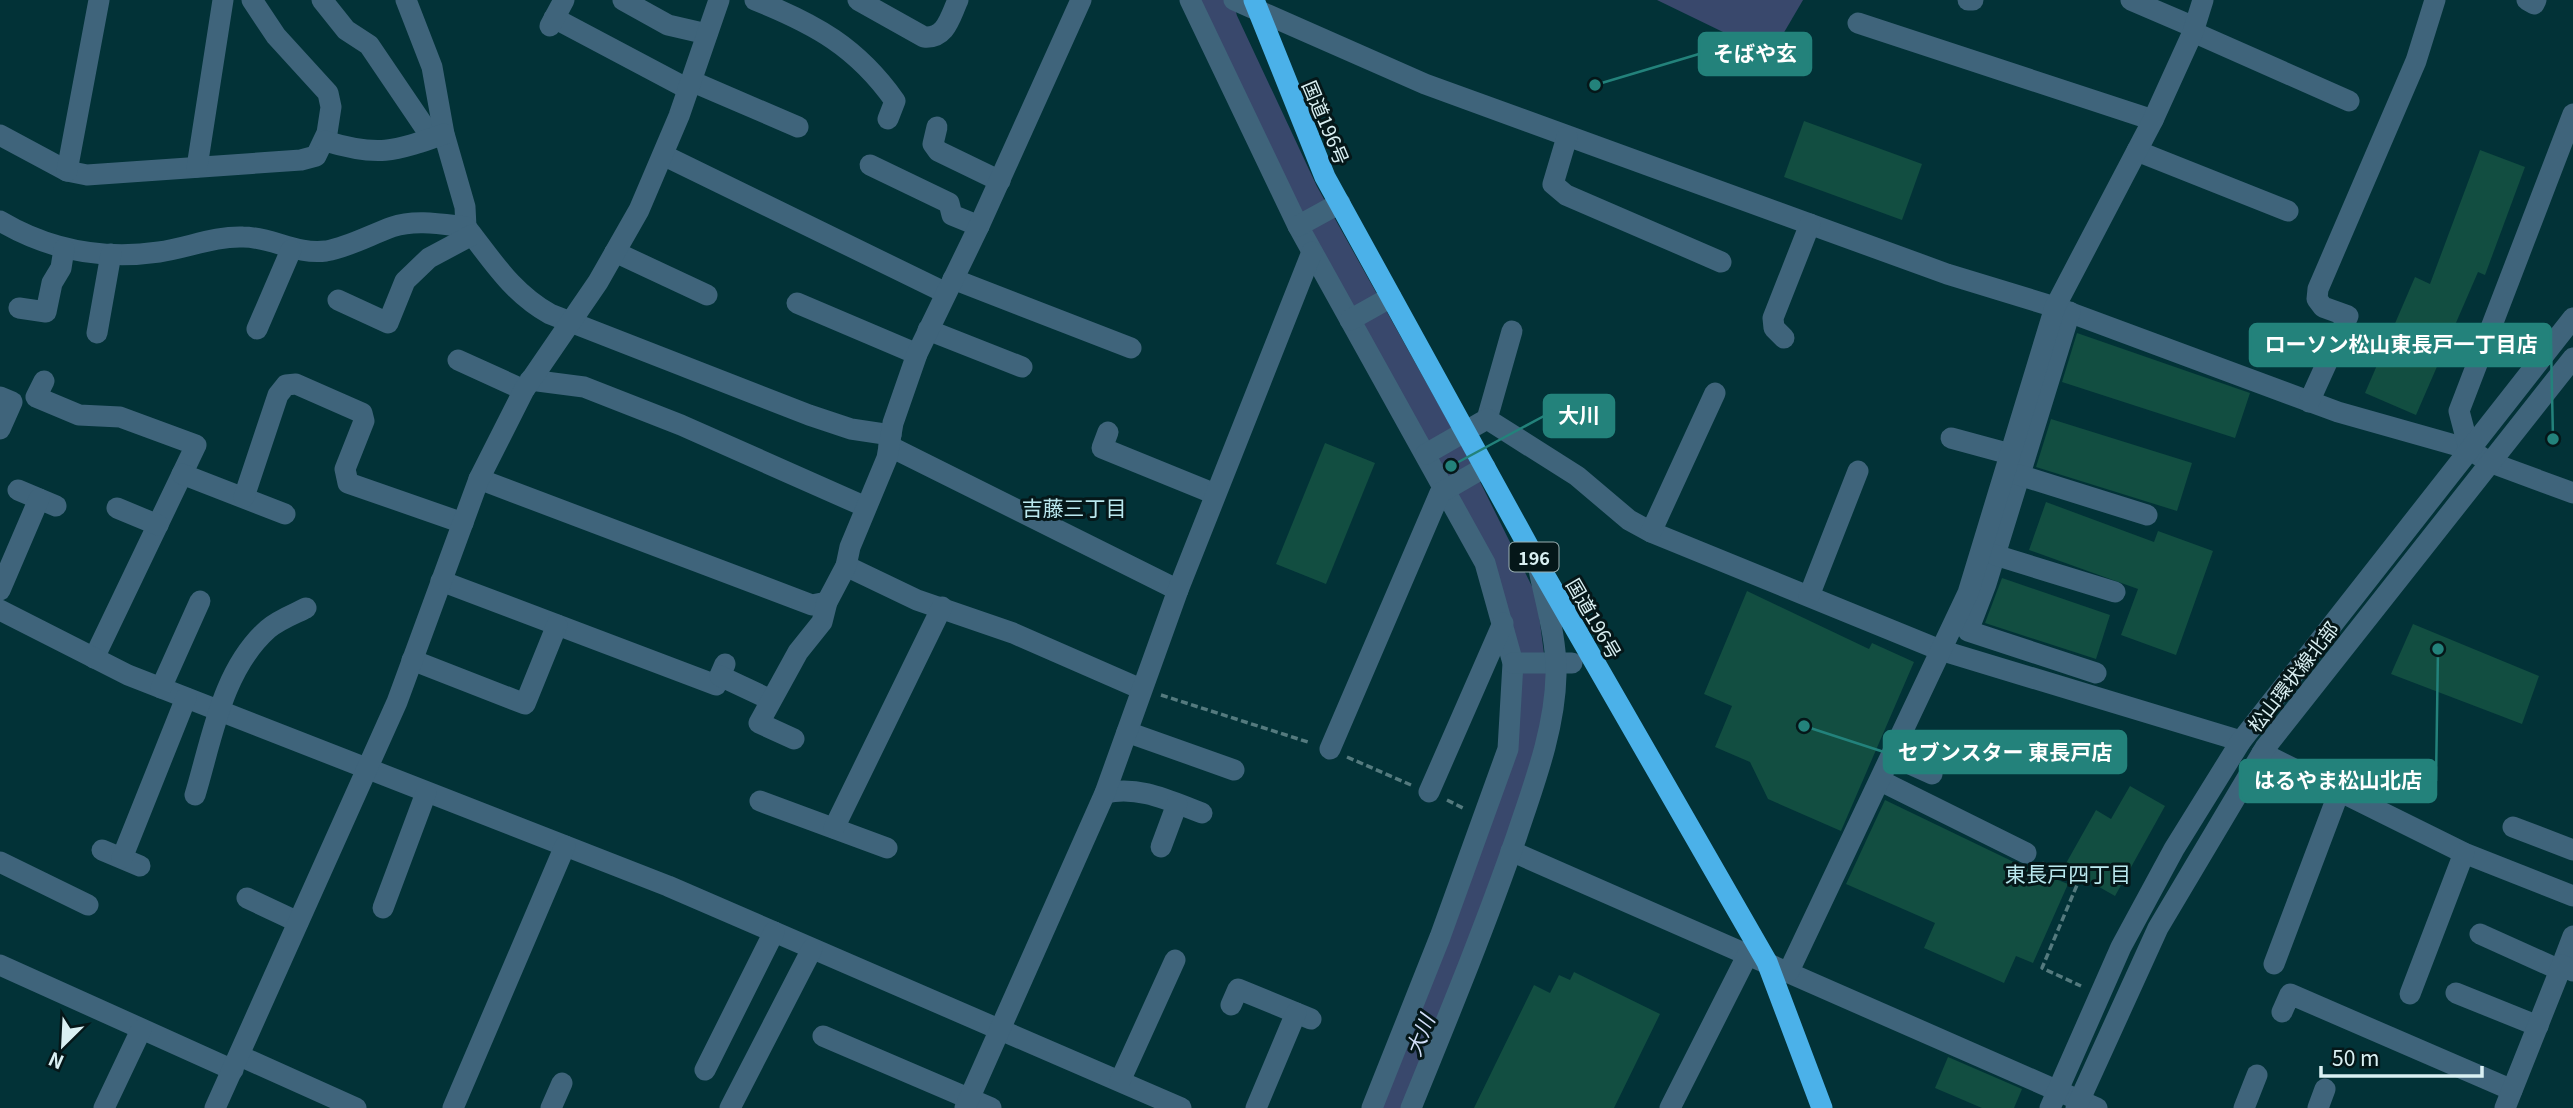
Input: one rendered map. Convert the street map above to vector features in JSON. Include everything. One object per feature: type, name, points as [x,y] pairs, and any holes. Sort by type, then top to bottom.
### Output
[{"type":"highway","name":"国道196号","points":[[1257,7],[1325,177],[1331,207],[1477,471],[1537,562],[1595,664],[1758,958],[1822,1108]]},
{"type":"street","points":[[67,171],[99,0]]},
{"type":"street","points":[[197,167],[223,0]]},
{"type":"street","points":[[0,135],[67,171],[87,175],[301,160],[316,156],[325,141],[331,107],[328,93],[276,36],[252,0]]},
{"type":"street","points":[[321,0],[346,30],[369,45],[438,136]]},
{"type":"street","points":[[406,0],[427,49],[438,136],[465,207],[469,231],[511,287],[528,302],[570,323],[810,415],[890,441],[1178,590]]},
{"type":"street","points":[[623,0],[668,25],[707,34]]},
{"type":"street","points":[[215,1108],[366,770],[412,660],[479,478],[527,385],[570,323],[639,210],[663,155],[719,0]]},
{"type":"street","points":[[754,0],[798,18],[873,71],[895,102],[888,119]]},
{"type":"street","points":[[858,0],[924,37],[933,38],[943,33],[958,0]]},
{"type":"street","points":[[794,739],[759,723],[798,652],[822,622],[827,602],[846,566],[866,507],[887,458],[917,354],[1000,181],[1081,0]]},
{"type":"street","points":[[1190,0],[1312,252],[1448,488],[1485,563],[1513,663],[1508,749],[1412,1011],[1371,1108]]},
{"type":"street","points":[[1234,0],[1257,7],[1425,85],[1947,274],[2063,310],[2309,402],[2469,449],[2490,462],[2573,493]]},
{"type":"street","points":[[2131,0],[2349,101]]},
{"type":"street","points":[[1789,971],[1968,593],[2010,454],[2063,310],[2153,120],[2193,30],[2203,0]]},
{"type":"street","points":[[2309,402],[2348,316],[2323,307],[2317,299],[2318,289],[2416,61],[2435,0]]},
{"type":"street","points":[[2527,0],[2534,4],[2536,0]]},
{"type":"street","points":[[556,15],[689,85],[798,127]]},
{"type":"street","points":[[1858,23],[2153,120]]},
{"type":"street","points":[[2469,449],[2459,411],[2573,114]]},
{"type":"street","points":[[937,127],[933,144],[938,151],[1000,181]]},
{"type":"street","points":[[325,141],[376,153],[395,151],[438,136]]},
{"type":"street","points":[[1567,136],[1553,184],[1566,195],[1721,262]]},
{"type":"street","points":[[2137,151],[2288,211]]},
{"type":"street","points":[[663,155],[950,286],[1131,348]]},
{"type":"street","points":[[870,165],[949,203],[952,215],[979,226]]},
{"type":"street","points":[[1300,225],[1331,207]]},
{"type":"street","points":[[0,221],[29,238],[64,249],[111,254],[159,252],[243,237],[291,250],[328,250],[394,226],[419,222],[469,231]]},
{"type":"street","points":[[1784,338],[1774,328],[1773,318],[1810,224]]},
{"type":"street","points":[[338,300],[388,323],[405,281],[429,258],[469,231]]},
{"type":"street","points":[[19,309],[46,312],[52,283],[61,268],[64,249]]},
{"type":"street","points":[[257,329],[291,250]]},
{"type":"street","points":[[615,252],[707,295]]},
{"type":"street","points":[[967,1103],[1105,793],[1178,590],[1312,252]]},
{"type":"street","points":[[97,333],[111,254]]},
{"type":"street","points":[[1352,319],[1383,302]]},
{"type":"street","points":[[797,303],[917,354]]},
{"type":"street","points":[[2063,310],[2020,475],[1968,631],[2096,673]]},
{"type":"street","name":"松山環状線北部","points":[[2053,1099],[2120,947],[2174,849],[2241,741],[2573,318]]},
{"type":"street","points":[[928,330],[1023,367]]},
{"type":"street","points":[[1428,453],[1487,419],[1512,331]]},
{"type":"street","name":"松山環状線北部","points":[[2084,1105],[2158,928],[2262,753],[2573,358]]},
{"type":"street","points":[[458,360],[527,385],[584,387],[681,425],[866,507]]},
{"type":"street","points":[[44,381],[36,397],[79,415],[120,417],[196,446],[94,657]]},
{"type":"street","points":[[244,497],[278,395],[286,385],[296,384],[362,413],[363,421],[345,469],[348,483],[463,523]]},
{"type":"street","points":[[1651,532],[1715,393]]},
{"type":"street","points":[[0,397],[12,402],[0,429]]},
{"type":"street","points":[[1487,419],[1577,476],[1629,520],[1651,532],[1940,650],[2241,741]]},
{"type":"street","points":[[1108,432],[1102,448],[1215,494]]},
{"type":"street","points":[[1951,438],[2010,454]]},
{"type":"street","points":[[1330,749],[1440,493],[1477,471]]},
{"type":"street","points":[[1809,596],[1857,471]]},
{"type":"street","points":[[182,474],[285,513]]},
{"type":"street","points":[[2020,475],[2147,515]]},
{"type":"street","points":[[479,478],[812,605],[827,602]]},
{"type":"street","points":[[0,590],[48,502],[18,490]]},
{"type":"street","points":[[117,508],[158,525]]},
{"type":"street","points":[[1995,555],[2115,592]]},
{"type":"street","points":[[1411,1108],[1479,940],[1533,788],[1551,720],[1556,665],[1550,618],[1537,562]]},
{"type":"street","points":[[846,566],[916,600],[1013,633],[1141,689]]},
{"type":"street","points":[[441,581],[716,685],[722,670],[771,700]]},
{"type":"street","points":[[161,688],[200,601]]},
{"type":"street","points":[[834,828],[942,607]]},
{"type":"street","points":[[194,795],[229,685],[255,644],[269,628],[306,608]]},
{"type":"street","points":[[0,610],[161,688],[668,886],[1120,1081],[1149,1101],[1181,1108]]},
{"type":"street","points":[[1429,792],[1503,623]]},
{"type":"street","points":[[412,660],[524,704],[557,625]]},
{"type":"street","points":[[1513,663],[1595,664]]},
{"type":"street","points":[[122,858],[187,698]]},
{"type":"street","points":[[1127,732],[1234,770]]},
{"type":"street","points":[[2262,753],[2464,853],[2573,896]]},
{"type":"street","points":[[1892,756],[1931,774]]},
{"type":"street","points":[[1881,781],[2026,853]]},
{"type":"street","points":[[1105,793],[1124,788],[1202,813]]},
{"type":"street","points":[[2274,964],[2339,792]]},
{"type":"street","points":[[383,908],[426,793]]},
{"type":"street","points":[[760,801],[887,848]]},
{"type":"street","points":[[1161,847],[1177,804]]},
{"type":"street","points":[[2513,827],[2573,850]]},
{"type":"street","points":[[453,1108],[565,846]]},
{"type":"street","points":[[1511,851],[1789,971],[2053,1099],[2084,1105]]},
{"type":"street","points":[[2410,994],[2464,853]]},
{"type":"street","points":[[0,862],[88,905]]},
{"type":"street","points":[[247,898],[298,922]]},
{"type":"street","points":[[705,1070],[774,932]]},
{"type":"street","points":[[2480,934],[2565,969]]},
{"type":"street","points":[[2282,1012],[2290,994],[2509,1099],[2538,1026],[2565,969],[2573,936]]},
{"type":"street","points":[[730,1108],[811,948]]},
{"type":"street","points":[[1670,1108],[1758,958]]},
{"type":"street","points":[[1120,1081],[1175,960]]},
{"type":"street","points":[[0,965],[141,1030],[356,1108]]},
{"type":"street","points":[[1231,1004],[1238,989],[1303,1016],[1256,1108]]},
{"type":"street","points":[[2456,993],[2538,1026]]},
{"type":"street","points":[[104,1108],[141,1030]]},
{"type":"street","points":[[823,1036],[967,1103],[991,1108]]},
{"type":"street","points":[[2244,1108],[2257,1075]]},
{"type":"street","points":[[551,1108],[562,1083]]},
{"type":"path","points":[[2026,853],[2077,885],[2042,968],[2083,987]]},
{"type":"water","points":[[1657,0],[1803,0],[1779,41],[1769,50],[1756,48]]},
{"type":"building","points":[[1804,121],[1922,164],[1902,220],[1784,177]]},
{"type":"building","points":[[2480,150],[2525,167],[2485,275],[2478,272],[2416,415],[2365,393],[2415,277],[2430,284]]},
{"type":"building","points":[[2077,333],[2250,393],[2235,438],[2062,382]]},
{"type":"building","points":[[2051,419],[2192,463],[2177,511],[2036,467]]},
{"type":"building","points":[[1325,443],[1375,463],[1326,584],[1276,564]]},
{"type":"building","points":[[2046,502],[2154,542],[2158,531],[2213,551],[2176,655],[2121,635],[2138,589],[2029,550]]},
{"type":"building","points":[[2002,578],[2110,615],[2096,659],[1985,623]]},
{"type":"building","points":[[1747,591],[1869,649],[1872,643],[1914,662],[1841,831],[1768,799],[1750,762],[1715,747],[1732,706],[1704,694]]},
{"type":"building","points":[[2413,624],[2539,676],[2522,724],[2391,674]]},
{"type":"building","points":[[2130,786],[2165,806],[2115,896],[2064,867],[2096,810],[2111,819]]},
{"type":"building","points":[[1885,800],[2020,865],[2068,884],[2033,963],[2016,956],[2004,983],[1924,948],[1935,923],[1846,884]]},
{"type":"building","points":[[1574,972],[1660,1014],[1614,1108],[1474,1108],[1534,985],[1550,993],[1559,975],[1570,980]]},
{"type":"building","points":[[1948,1057],[2022,1089],[2014,1108],[1982,1108],[1935,1088]]},
{"type":"waterway","name":"大川","points":[[1213,0],[1219,22],[1300,195],[1451,466],[1518,601],[1529,686],[1521,754],[1468,914],[1390,1108]]},
{"type":"place","name":"そばや玄","points":[[1595,85]]},
{"type":"place","name":"ローソン松山東長戸一丁目店","points":[[2553,439]]},
{"type":"place","name":"大川","points":[[1451,466]]},
{"type":"place","name":"はるやま松山北店","points":[[2438,649]]},
{"type":"place","name":"セブンスター 東長戸店","points":[[1804,726]]},
{"type":"district","name":"吉藤三丁目","points":[[1074,507]]},
{"type":"district","name":"東長戸四丁目","points":[[2068,873]]}]
